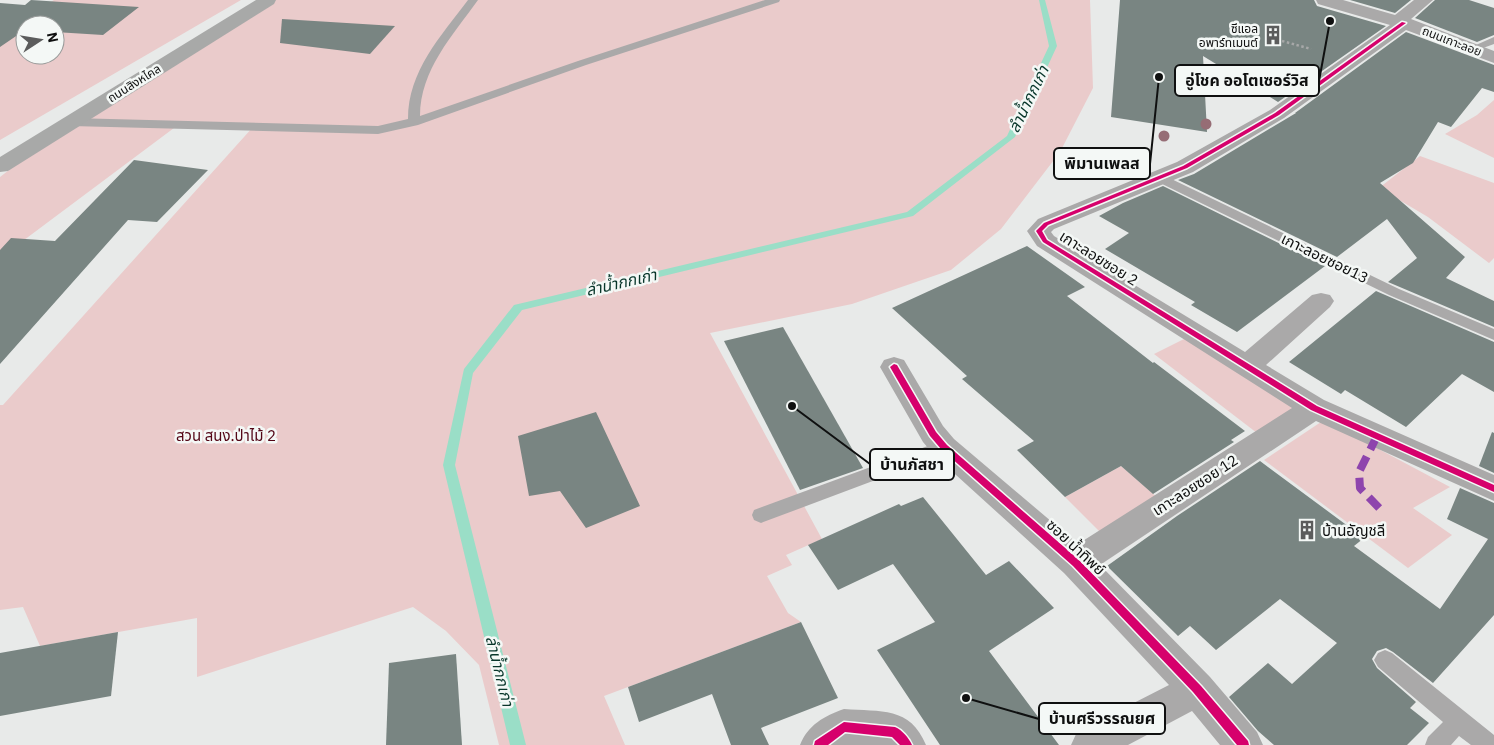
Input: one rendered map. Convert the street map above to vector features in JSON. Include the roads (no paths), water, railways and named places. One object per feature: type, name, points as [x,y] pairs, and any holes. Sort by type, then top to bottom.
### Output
[{"type":"main road","name":"ถนนสิงหไคล","points":[[0,166],[268,0]]},
{"type":"street","name":"ถนนเกาะลอย","points":[[1324,0],[1401,22],[1494,57]]},
{"type":"street","name":"เกาะลอยซอย 2","points":[[1425,0],[1401,22],[1277,114],[1185,167],[1046,224],[1039,231],[1045,240],[1314,408],[1494,489]]},
{"type":"street","points":[[1247,366],[1321,301]]},
{"type":"street","name":"ซอย น้ำทิพย์","points":[[894,367],[934,434],[944,447],[1076,563],[1197,689],[1244,745]]},
{"type":"street","name":"เกาะลอยซอย 12","points":[[1076,563],[1314,408]]},
{"type":"street","points":[[1090,745],[1197,689]]},
{"type":"street","points":[[819,745],[844,727],[895,732],[907,745]]},
{"type":"lane","points":[[414,122],[414,102],[428,62],[472,0]]},
{"type":"lane","points":[[71,122],[378,130],[414,122],[582,63],[775,0]]},
{"type":"lane","points":[[1472,49],[1494,40]]},
{"type":"lane","name":"เกาะลอยซอย13","points":[[1158,177],[1394,292],[1494,335]]},
{"type":"lane","points":[[761,515],[944,447]]},
{"type":"lane","points":[[1385,660],[1488,745]]},
{"type":"lane","points":[[1436,745],[1458,721]]},
{"type":"waterway","name":"ลำน้ำกกเก่า","points":[[518,745],[449,465],[468,372],[518,307],[910,214],[1011,137],[1053,46],[1042,0]]},
{"type":"place","name":"อู่โชค ออโตเซอร์วิส","points":[[1330,21]]},
{"type":"place","name":"ซีแอล อพาร์ทเมนต์","points":[[1273,35]]},
{"type":"place","name":"พิมานเพลส","points":[[1159,77]]},
{"type":"place","name":"บ้านภัสชา","points":[[792,406]]},
{"type":"place","name":"บ้านอัญชลี","points":[[1307,530]]},
{"type":"place","name":"บ้านศรีวรรณยศ","points":[[966,698]]},
{"type":"park label","name":"สวน สนง.ป่าไม้ 2","points":[[226,435]]}]
